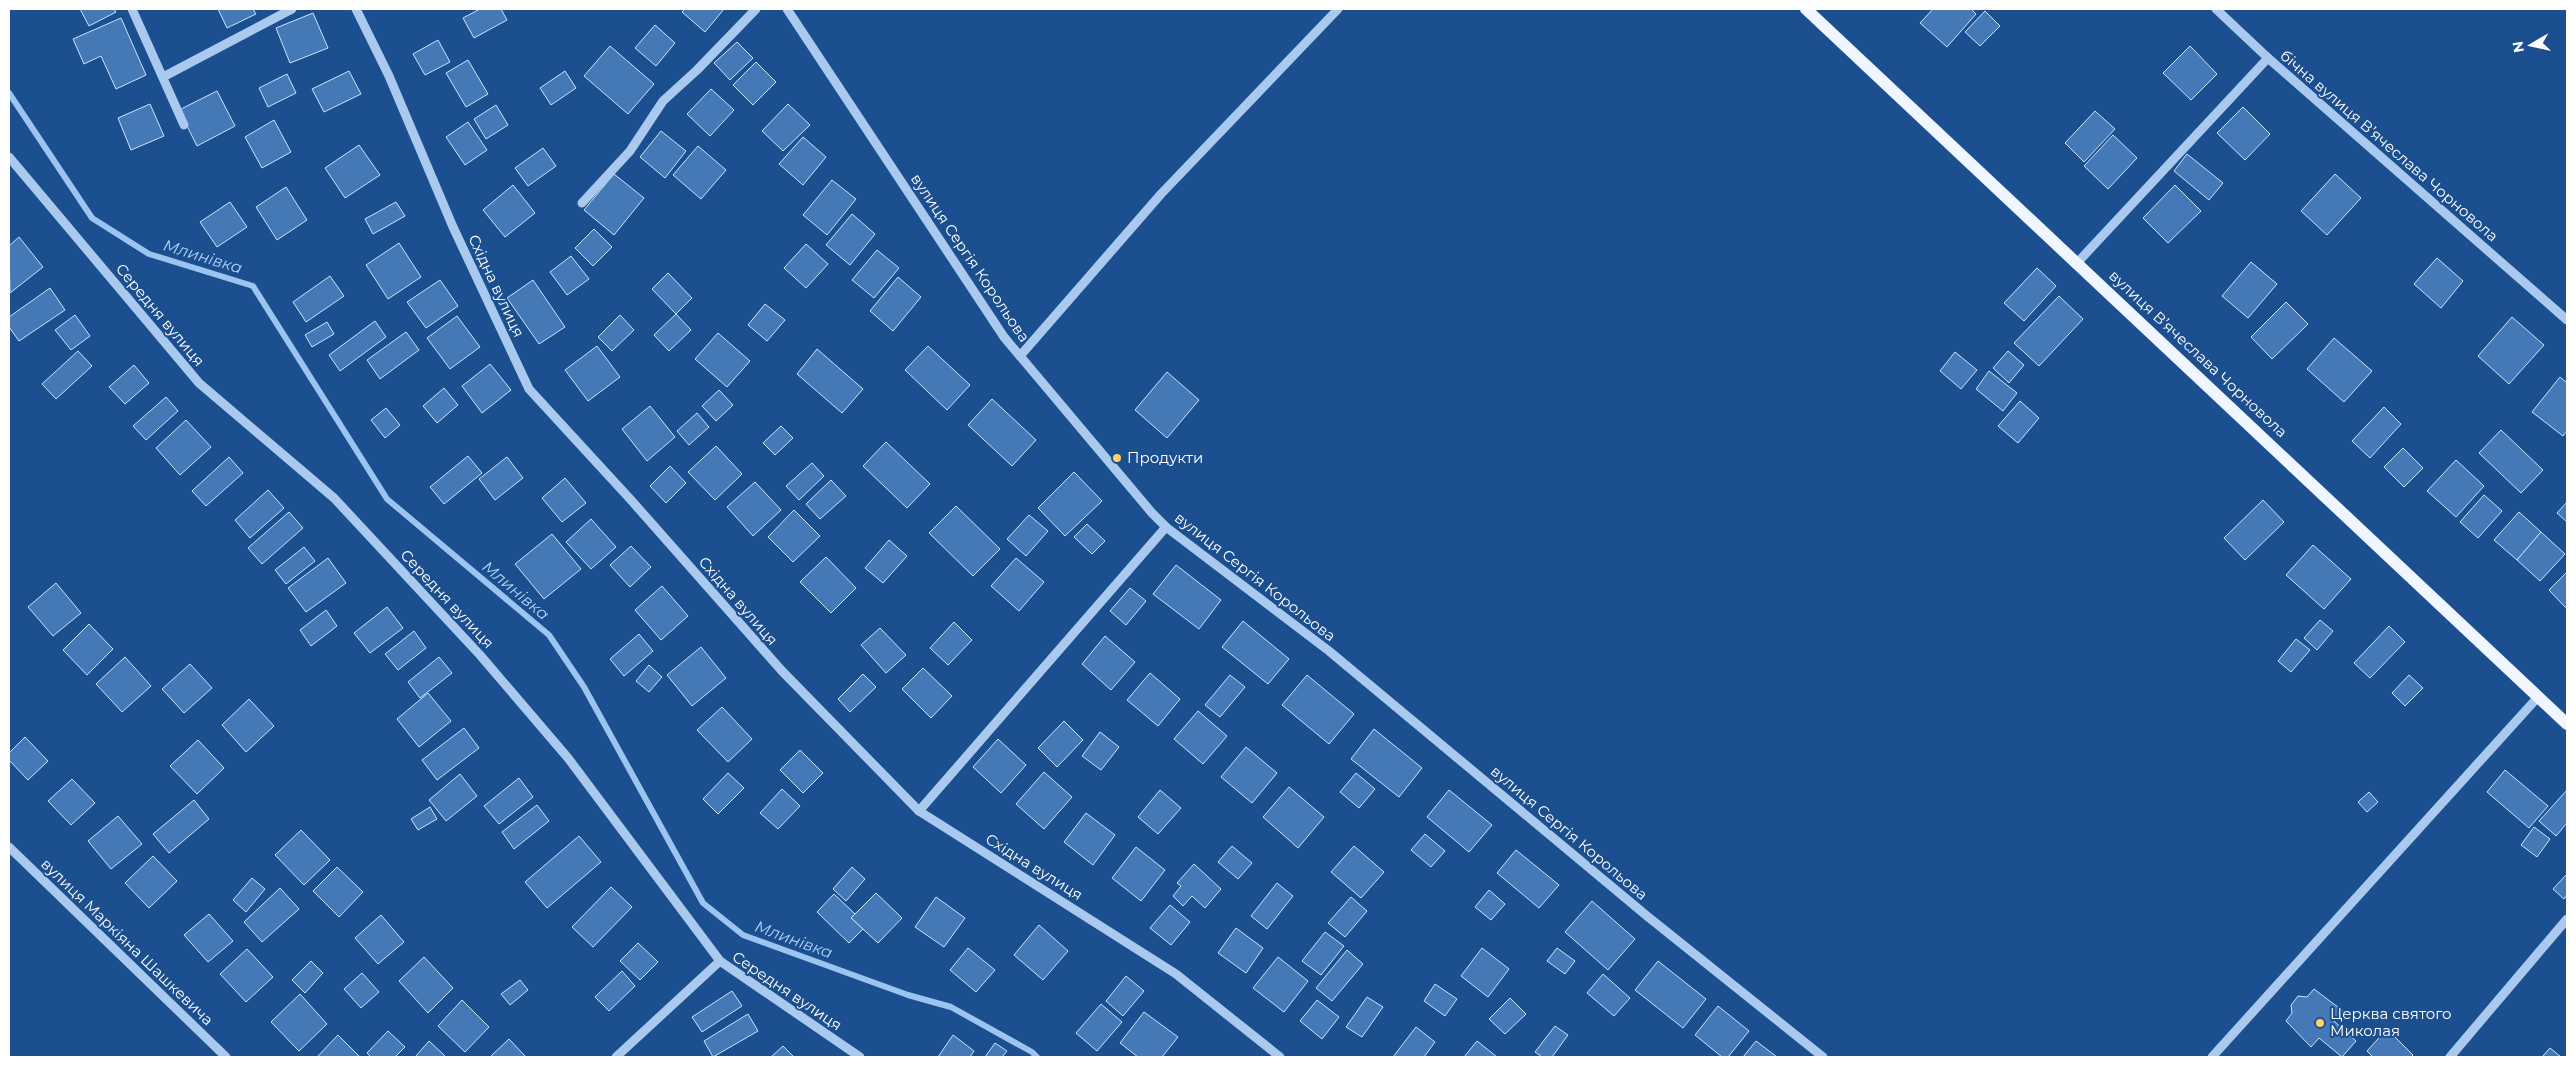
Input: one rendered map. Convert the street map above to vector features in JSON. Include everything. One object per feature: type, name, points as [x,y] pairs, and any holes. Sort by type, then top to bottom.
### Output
[{"type":"main road","name":"вулиця Вʼячеслава Чорновола","points":[[1806,9],[2567,724]]},
{"type":"street","points":[[132,9],[184,125]]},
{"type":"street","points":[[163,77],[292,9]]},
{"type":"street","name":"Східна вулиця","points":[[356,9],[389,76],[453,227],[528,389],[631,500],[782,671],[919,810],[1176,974],[1246,1032],[1280,1057]]},
{"type":"street","points":[[582,203],[630,151],[663,101],[697,70],[756,9]]},
{"type":"street","name":"вулиця Сергія Корольова","points":[[787,9],[1004,337],[1166,527],[1329,651],[1647,916],[1824,1057]]},
{"type":"street","points":[[1020,356],[1161,194],[1338,9]]},
{"type":"street","points":[[2216,9],[2268,58]]},
{"type":"street","name":"бічна вулиця Вʼячеслава Чорновола","points":[[2077,263],[2268,58],[2567,320]]},
{"type":"street","name":"Середня вулиця","points":[[9,158],[199,383],[334,498],[480,655],[568,758],[720,961],[860,1057]]},
{"type":"street","points":[[919,810],[1166,527]]},
{"type":"street","points":[[2212,1057],[2538,697]]},
{"type":"street","name":"вулиця Маркіяна Шашкевича","points":[[9,847],[226,1057]]},
{"type":"street","points":[[2450,1057],[2567,919]]},
{"type":"street","points":[[616,1057],[720,961]]},
{"type":"building","points":[[80,9],[114,9],[116,12],[89,26]]},
{"type":"building","points":[[218,9],[253,9],[256,14],[227,28]]},
{"type":"building","points":[[480,9],[501,9],[507,20],[474,38],[463,18]]},
{"type":"building","points":[[685,9],[724,9],[705,32],[682,12]]},
{"type":"building","points":[[1933,9],[1971,9],[1976,14],[1947,47],[1920,23]]},
{"type":"building","points":[[1985,11],[2000,26],[1980,46],[1965,32]]},
{"type":"building","points":[[313,13],[328,48],[290,63],[276,28]]},
{"type":"building","points":[[121,18],[146,75],[116,89],[101,56],[84,64],[73,39]]},
{"type":"building","points":[[655,25],[675,43],[656,66],[635,48]]},
{"type":"building","points":[[438,40],[450,62],[425,75],[413,54]]},
{"type":"building","points":[[737,42],[753,58],[730,80],[714,63]]},
{"type":"building","points":[[610,46],[654,84],[628,114],[584,76]]},
{"type":"building","points":[[2190,46],[2217,74],[2191,100],[2163,73]]},
{"type":"building","points":[[468,60],[488,94],[466,107],[446,73]]},
{"type":"building","points":[[756,62],[776,82],[753,105],[733,85]]},
{"type":"building","points":[[349,71],[361,94],[324,112],[312,89]]},
{"type":"building","points":[[565,71],[576,88],[551,105],[540,88]]},
{"type":"building","points":[[287,74],[296,93],[268,107],[259,88]]},
{"type":"building","points":[[711,89],[734,110],[710,136],[687,114]]},
{"type":"building","points":[[217,91],[235,126],[197,146],[179,110]]},
{"type":"building","points":[[150,104],[164,136],[131,150],[118,118]]},
{"type":"building","points":[[788,104],[810,125],[783,151],[762,131]]},
{"type":"building","points":[[496,105],[508,125],[486,139],[474,119]]},
{"type":"building","points":[[2243,107],[2270,134],[2245,160],[2217,133]]},
{"type":"building","points":[[2095,111],[2115,129],[2084,162],[2065,143]]},
{"type":"building","points":[[274,120],[291,152],[262,168],[245,137]]},
{"type":"building","points":[[468,122],[487,150],[465,165],[446,137]]},
{"type":"building","points":[[661,131],[686,151],[665,178],[640,157]]},
{"type":"building","points":[[2113,135],[2137,158],[2108,189],[2084,166]]},
{"type":"building","points":[[803,137],[826,157],[803,185],[779,164]]},
{"type":"building","points":[[359,145],[380,175],[345,198],[325,168]]},
{"type":"building","points":[[698,146],[726,170],[701,199],[673,175]]},
{"type":"building","points":[[543,148],[556,166],[528,186],[515,168]]},
{"type":"building","points":[[2187,154],[2223,183],[2209,200],[2174,171]]},
{"type":"building","points":[[614,174],[644,198],[614,235],[584,210]]},
{"type":"building","points":[[2335,174],[2361,198],[2327,235],[2301,211]]},
{"type":"building","points":[[832,180],[856,199],[827,235],[803,215]]},
{"type":"building","points":[[513,185],[535,213],[505,237],[483,210]]},
{"type":"building","points":[[2175,185],[2201,211],[2168,243],[2143,218]]},
{"type":"building","points":[[286,187],[307,220],[277,240],[256,207]]},
{"type":"building","points":[[230,202],[247,227],[217,247],[200,222]]},
{"type":"building","points":[[396,202],[405,216],[373,234],[365,219]]},
{"type":"building","points":[[852,214],[875,234],[850,265],[826,245]]},
{"type":"building","points":[[594,229],[612,247],[593,266],[575,248]]},
{"type":"building","points":[[19,237],[43,267],[10,293],[9,246]]},
{"type":"building","points":[[399,243],[421,277],[388,299],[366,265]]},
{"type":"building","points":[[806,244],[828,264],[806,288],[784,268]]},
{"type":"building","points":[[877,250],[899,268],[874,298],[852,280]]},
{"type":"building","points":[[571,256],[589,279],[567,295],[550,272]]},
{"type":"building","points":[[2437,258],[2463,281],[2441,308],[2414,284]]},
{"type":"building","points":[[2251,262],[2277,284],[2248,318],[2222,296]]},
{"type":"building","points":[[2037,268],[2056,286],[2024,321],[2004,303]]},
{"type":"building","points":[[668,273],[692,298],[676,314],[652,289]]},
{"type":"building","points":[[330,276],[344,296],[306,322],[293,302]]},
{"type":"building","points":[[898,277],[921,297],[893,331],[870,311]]},
{"type":"building","points":[[440,280],[458,306],[426,328],[407,302]]},
{"type":"building","points":[[533,280],[565,327],[539,344],[507,298]]},
{"type":"building","points":[[50,288],[65,310],[19,341],[9,327],[9,317]]},
{"type":"building","points":[[2059,296],[2083,319],[2039,366],[2014,343]]},
{"type":"building","points":[[2286,302],[2308,324],[2272,359],[2251,337]]},
{"type":"building","points":[[765,304],[785,320],[767,341],[748,325]]},
{"type":"building","points":[[676,314],[691,330],[669,351],[654,335]]},
{"type":"building","points":[[75,315],[90,336],[71,350],[55,330]]},
{"type":"building","points":[[620,315],[634,330],[612,351],[598,337]]},
{"type":"building","points":[[457,316],[480,347],[450,369],[427,338]]},
{"type":"building","points":[[2512,317],[2544,345],[2509,384],[2478,356]]},
{"type":"building","points":[[375,321],[386,337],[340,371],[329,355]]},
{"type":"building","points":[[327,322],[334,334],[312,347],[305,335]]},
{"type":"building","points":[[406,332],[419,350],[380,379],[367,360]]},
{"type":"building","points":[[718,333],[750,361],[727,387],[695,359]]},
{"type":"building","points":[[2334,338],[2372,371],[2344,402],[2307,369]]},
{"type":"building","points":[[597,346],[620,377],[588,401],[565,370]]},
{"type":"building","points":[[928,346],[970,385],[947,410],[905,370]]},
{"type":"building","points":[[817,349],[863,389],[842,413],[797,374]]},
{"type":"building","points":[[78,351],[92,366],[56,399],[42,384]]},
{"type":"building","points":[[2008,351],[2024,365],[2009,383],[1993,368]]},
{"type":"building","points":[[1955,352],[1977,370],[1961,389],[1940,371]]},
{"type":"building","points":[[490,364],[511,390],[482,413],[462,386]]},
{"type":"building","points":[[134,365],[149,383],[125,404],[109,387]]},
{"type":"building","points":[[1989,371],[2017,393],[2003,411],[1976,389]]},
{"type":"building","points":[[1167,372],[1199,400],[1167,438],[1135,410]]},
{"type":"building","points":[[2560,377],[2567,383],[2567,431],[2563,436],[2532,412]]},
{"type":"building","points":[[444,388],[458,405],[437,423],[423,406]]},
{"type":"building","points":[[719,390],[733,405],[716,421],[702,406]]},
{"type":"building","points":[[166,397],[178,411],[146,440],[133,426]]},
{"type":"building","points":[[992,399],[1036,440],[1012,466],[968,425]]},
{"type":"building","points":[[2020,401],[2039,418],[2018,443],[1998,426]]},
{"type":"building","points":[[650,406],[675,437],[647,461],[622,429]]},
{"type":"building","points":[[2384,407],[2401,424],[2370,458],[2352,441]]},
{"type":"building","points":[[386,408],[400,425],[385,438],[371,420]]},
{"type":"building","points":[[697,413],[709,427],[689,445],[677,431]]},
{"type":"building","points":[[186,420],[211,447],[180,475],[156,448]]},
{"type":"building","points":[[781,426],[793,438],[775,455],[763,443]]},
{"type":"building","points":[[2501,430],[2543,470],[2521,493],[2479,453]]},
{"type":"building","points":[[886,442],[930,484],[907,508],[863,466]]},
{"type":"building","points":[[716,446],[742,474],[715,500],[688,472]]},
{"type":"building","points":[[2403,448],[2423,468],[2404,487],[2384,467]]},
{"type":"building","points":[[468,456],[482,473],[444,504],[430,487]]},
{"type":"building","points":[[229,457],[243,473],[206,506],[192,491]]},
{"type":"building","points":[[507,457],[523,478],[495,500],[479,479]]},
{"type":"building","points":[[2456,460],[2484,486],[2456,517],[2427,491]]},
{"type":"building","points":[[812,463],[824,476],[799,500],[786,486]]},
{"type":"building","points":[[670,466],[686,483],[666,503],[650,486]]},
{"type":"building","points":[[1074,472],[1102,501],[1065,536],[1038,508]]},
{"type":"building","points":[[565,478],[586,503],[562,522],[542,498]]},
{"type":"building","points":[[831,480],[846,496],[820,519],[806,504]]},
{"type":"building","points":[[755,482],[781,510],[753,536],[727,507]]},
{"type":"building","points":[[268,490],[284,508],[250,538],[235,520]]},
{"type":"building","points":[[2484,495],[2502,511],[2478,538],[2460,522]]},
{"type":"building","points":[[2263,500],[2284,522],[2245,560],[2224,538]]},
{"type":"building","points":[[2567,502],[2567,522],[2557,513]]},
{"type":"building","points":[[956,506],[1000,549],[973,576],[929,533]]},
{"type":"building","points":[[794,510],[820,536],[793,562],[768,537]]},
{"type":"building","points":[[289,512],[303,528],[262,564],[248,548]]},
{"type":"building","points":[[2519,512],[2541,532],[2517,560],[2494,540]]},
{"type":"building","points":[[1029,515],[1048,531],[1026,556],[1007,539]]},
{"type":"building","points":[[591,519],[616,547],[591,569],[566,542]]},
{"type":"building","points":[[1087,524],[1105,541],[1092,554],[1074,537]]},
{"type":"building","points":[[2541,532],[2565,554],[2540,581],[2517,560]]},
{"type":"building","points":[[552,534],[581,569],[544,599],[515,564]]},
{"type":"building","points":[[889,540],[907,556],[883,583],[865,568]]},
{"type":"building","points":[[2313,545],[2351,579],[2324,609],[2286,575]]},
{"type":"building","points":[[631,546],[651,567],[630,587],[610,565]]},
{"type":"building","points":[[304,547],[315,561],[286,584],[275,570]]},
{"type":"building","points":[[826,557],[856,588],[831,613],[800,582]]},
{"type":"building","points":[[328,558],[346,583],[306,612],[288,588]]},
{"type":"building","points":[[1016,558],[1044,582],[1019,611],[991,586]]},
{"type":"building","points":[[1176,565],[1221,600],[1199,629],[1153,594]]},
{"type":"building","points":[[2567,572],[2567,609],[2549,590]]},
{"type":"building","points":[[56,583],[81,613],[53,636],[28,607]]},
{"type":"building","points":[[662,586],[688,616],[661,640],[635,610]]},
{"type":"building","points":[[1130,588],[1146,601],[1126,625],[1110,611]]},
{"type":"building","points":[[387,607],[403,628],[370,653],[354,633]]},
{"type":"building","points":[[326,610],[337,626],[311,646],[300,630]]},
{"type":"building","points":[[2320,620],[2333,631],[2317,650],[2304,638]]},
{"type":"building","points":[[1243,621],[1289,659],[1268,684],[1222,647]]},
{"type":"building","points":[[954,622],[972,640],[948,665],[930,648]]},
{"type":"building","points":[[89,624],[113,649],[87,675],[63,650]]},
{"type":"building","points":[[2389,626],[2405,642],[2370,678],[2354,663]]},
{"type":"building","points":[[880,628],[906,655],[886,673],[861,645]]},
{"type":"building","points":[[414,631],[426,648],[398,670],[385,654]]},
{"type":"building","points":[[639,634],[653,651],[624,676],[610,659]]},
{"type":"building","points":[[1105,636],[1135,662],[1111,690],[1082,664]]},
{"type":"building","points":[[2296,639],[2310,650],[2291,672],[2278,661]]},
{"type":"building","points":[[701,647],[726,678],[692,706],[667,675]]},
{"type":"building","points":[[125,657],[151,686],[122,712],[96,684]]},
{"type":"building","points":[[439,657],[452,673],[420,698],[408,682]]},
{"type":"building","points":[[190,664],[212,688],[184,713],[162,689]]},
{"type":"building","points":[[649,665],[662,677],[649,692],[636,681]]},
{"type":"building","points":[[923,668],[952,696],[931,718],[902,689]]},
{"type":"building","points":[[1150,673],[1180,699],[1158,726],[1127,700]]},
{"type":"building","points":[[863,674],[876,687],[850,712],[838,699]]},
{"type":"building","points":[[1230,675],[1245,687],[1220,717],[1205,705]]},
{"type":"building","points":[[1307,675],[1354,714],[1329,744],[1282,705]]},
{"type":"building","points":[[2409,675],[2423,688],[2405,706],[2392,693]]},
{"type":"building","points":[[428,693],[451,721],[419,747],[397,719]]},
{"type":"building","points":[[249,699],[274,726],[246,752],[222,725]]},
{"type":"building","points":[[722,707],[752,739],[728,762],[697,730]]},
{"type":"building","points":[[1198,711],[1227,736],[1203,764],[1174,739]]},
{"type":"building","points":[[1064,721],[1083,740],[1057,767],[1038,748]]},
{"type":"building","points":[[464,728],[479,748],[437,780],[422,760]]},
{"type":"building","points":[[1374,729],[1422,768],[1399,797],[1351,759]]},
{"type":"building","points":[[1100,732],[1119,747],[1101,770],[1082,756]]},
{"type":"building","points":[[25,737],[48,761],[28,780],[9,760],[9,753]]},
{"type":"building","points":[[998,739],[1026,765],[1001,793],[973,767]]},
{"type":"building","points":[[198,740],[224,768],[197,794],[170,766]]},
{"type":"building","points":[[1246,747],[1277,773],[1252,803],[1221,777]]},
{"type":"building","points":[[800,750],[823,773],[803,793],[780,770]]},
{"type":"building","points":[[2505,770],[2548,806],[2529,828],[2487,792]]},
{"type":"building","points":[[1044,772],[1072,797],[1044,829],[1016,804]]},
{"type":"building","points":[[728,773],[744,788],[718,814],[703,799]]},
{"type":"building","points":[[1356,773],[1375,789],[1359,808],[1340,792]]},
{"type":"building","points":[[460,774],[477,796],[446,821],[429,800]]},
{"type":"building","points":[[519,778],[533,797],[499,824],[484,806]]},
{"type":"building","points":[[72,779],[95,803],[71,825],[48,801]]},
{"type":"building","points":[[1289,787],[1324,817],[1298,848],[1263,817]]},
{"type":"building","points":[[782,789],[800,806],[778,829],[760,813]]},
{"type":"building","points":[[1160,790],[1181,808],[1158,834],[1138,817]]},
{"type":"building","points":[[1449,790],[1492,825],[1469,852],[1427,817]]},
{"type":"building","points":[[2567,790],[2567,823],[2556,836],[2539,821]]},
{"type":"building","points":[[2369,792],[2378,802],[2367,812],[2358,802]]},
{"type":"building","points":[[194,800],[209,819],[169,853],[153,834]]},
{"type":"building","points":[[537,805],[549,821],[514,849],[502,832]]},
{"type":"building","points":[[430,807],[437,819],[418,830],[411,819]]},
{"type":"building","points":[[1086,813],[1115,835],[1093,865],[1064,842]]},
{"type":"building","points":[[118,816],[142,844],[111,869],[88,841]]},
{"type":"building","points":[[2534,827],[2550,839],[2537,857],[2521,845]]},
{"type":"building","points":[[301,830],[330,860],[304,885],[275,855]]},
{"type":"building","points":[[1425,834],[1445,851],[1431,867],[1411,850]]},
{"type":"building","points":[[579,836],[601,862],[547,908],[525,882]]},
{"type":"building","points":[[1232,846],[1252,863],[1238,879],[1218,862]]},
{"type":"building","points":[[1354,846],[1384,872],[1361,898],[1331,872]]},
{"type":"building","points":[[1136,847],[1165,870],[1141,901],[1112,878]]},
{"type":"building","points":[[1516,850],[1559,885],[1539,908],[1497,873]]},
{"type":"building","points":[[153,856],[177,881],[149,908],[125,883]]},
{"type":"building","points":[[1194,864],[1221,889],[1205,908],[1192,896],[1183,906],[1173,896],[1181,886],[1177,883]]},
{"type":"building","points":[[337,867],[363,892],[339,917],[313,891]]},
{"type":"building","points":[[852,867],[865,879],[846,901],[833,889]]},
{"type":"building","points":[[2567,874],[2567,895],[2564,899],[2553,889]]},
{"type":"building","points":[[252,878],[265,889],[246,912],[233,900]]},
{"type":"building","points":[[1277,883],[1293,896],[1267,929],[1251,916]]},
{"type":"building","points":[[611,887],[632,907],[593,947],[572,927]]},
{"type":"building","points":[[280,888],[299,909],[262,942],[244,922]]},
{"type":"building","points":[[1489,890],[1505,904],[1491,920],[1475,907]]},
{"type":"building","points":[[876,893],[902,918],[878,943],[851,918]]},
{"type":"building","points":[[834,894],[855,914],[851,918],[863,929],[849,943],[817,912]]},
{"type":"building","points":[[936,897],[965,918],[944,947],[915,927]]},
{"type":"building","points":[[1351,897],[1367,911],[1345,937],[1328,923]]},
{"type":"building","points":[[1592,901],[1635,939],[1608,970],[1565,932]]},
{"type":"building","points":[[1170,905],[1190,922],[1171,945],[1150,928]]},
{"type":"building","points":[[209,914],[233,941],[208,962],[184,935]]},
{"type":"building","points":[[381,915],[404,942],[378,964],[355,938]]},
{"type":"building","points":[[1039,925],[1068,951],[1043,980],[1014,955]]},
{"type":"building","points":[[1236,928],[1263,948],[1246,973],[1218,953]]},
{"type":"building","points":[[1325,932],[1344,946],[1321,975],[1302,961]]},
{"type":"building","points":[[638,943],[658,962],[640,980],[620,961]]},
{"type":"building","points":[[968,948],[995,970],[976,992],[950,970]]},
{"type":"building","points":[[1482,948],[1509,969],[1488,997],[1461,976]]},
{"type":"building","points":[[1557,948],[1575,961],[1565,974],[1547,961]]},
{"type":"building","points":[[247,949],[273,977],[246,1002],[220,974]]},
{"type":"building","points":[[1347,950],[1363,964],[1332,1001],[1316,988]]},
{"type":"building","points":[[424,957],[453,988],[428,1013],[399,981]]},
{"type":"building","points":[[1278,957],[1308,981],[1284,1012],[1253,988]]},
{"type":"building","points":[[311,961],[323,973],[305,993],[292,980]]},
{"type":"building","points":[[1658,961],[1706,999],[1683,1028],[1635,990]]},
{"type":"building","points":[[622,971],[635,986],[609,1011],[595,997]]},
{"type":"building","points":[[362,973],[379,992],[361,1008],[344,989]]},
{"type":"building","points":[[1603,974],[1630,998],[1614,1016],[1587,993]]},
{"type":"building","points":[[1126,976],[1144,991],[1123,1016],[1106,1001]]},
{"type":"building","points":[[520,980],[528,990],[510,1005],[501,994]]},
{"type":"building","points":[[1435,984],[1457,999],[1445,1016],[1424,1001]]},
{"type":"building","points":[[2314,989],[2343,1011],[2334,1021],[2356,1041],[2342,1057],[2319,1038],[2311,1047],[2286,1021],[2292,1013],[2291,1005],[2298,996],[2307,997]]},
{"type":"building","points":[[732,991],[742,1006],[702,1032],[692,1017]]},
{"type":"building","points":[[300,994],[327,1024],[299,1051],[271,1022]]},
{"type":"building","points":[[1367,997],[1383,1007],[1362,1037],[1346,1027]]},
{"type":"building","points":[[1510,998],[1526,1014],[1505,1034],[1489,1019]]},
{"type":"building","points":[[462,1000],[489,1027],[465,1052],[438,1026]]},
{"type":"building","points":[[1317,1000],[1339,1017],[1322,1039],[1300,1021]]},
{"type":"building","points":[[1101,1004],[1122,1022],[1097,1051],[1076,1033]]},
{"type":"building","points":[[1718,1006],[1749,1031],[1728,1057],[1722,1057],[1695,1035]]},
{"type":"building","points":[[1144,1012],[1178,1037],[1162,1057],[1138,1057],[1120,1043]]},
{"type":"building","points":[[748,1014],[758,1031],[713,1057],[704,1041]]},
{"type":"building","points":[[1555,1026],[1568,1035],[1552,1057],[1542,1057],[1535,1052]]},
{"type":"building","points":[[1416,1027],[1435,1042],[1424,1057],[1393,1057]]},
{"type":"building","points":[[2387,1029],[2413,1055],[2411,1057],[2373,1057],[2367,1051]]},
{"type":"building","points":[[388,1031],[405,1047],[395,1057],[371,1057],[367,1053]]},
{"type":"building","points":[[338,1035],[360,1057],[317,1057]]},
{"type":"building","points":[[953,1035],[974,1051],[970,1057],[938,1057]]},
{"type":"building","points":[[509,1039],[526,1057],[490,1057]]},
{"type":"building","points":[[429,1041],[445,1056],[444,1057],[415,1057]]},
{"type":"building","points":[[1477,1041],[1497,1057],[1464,1057]]},
{"type":"building","points":[[1756,1041],[1777,1057],[1743,1057]]},
{"type":"building","points":[[995,1043],[1007,1051],[1002,1057],[985,1057]]},
{"type":"building","points":[[783,1046],[794,1057],[771,1057]]},
{"type":"building","points":[[2550,1048],[2561,1057],[2542,1057]]},
{"type":"waterway","name":"Млинівка","points":[[9,93],[92,218],[149,254],[253,286],[387,499],[549,635],[584,687],[703,903],[743,935],[908,995],[951,1007],[1032,1052],[1037,1057]]},
{"type":"place","name":"Продукти","points":[[1117,458]]},
{"type":"place","name":"Церква святого Миколая","points":[[2320,1023]]}]
